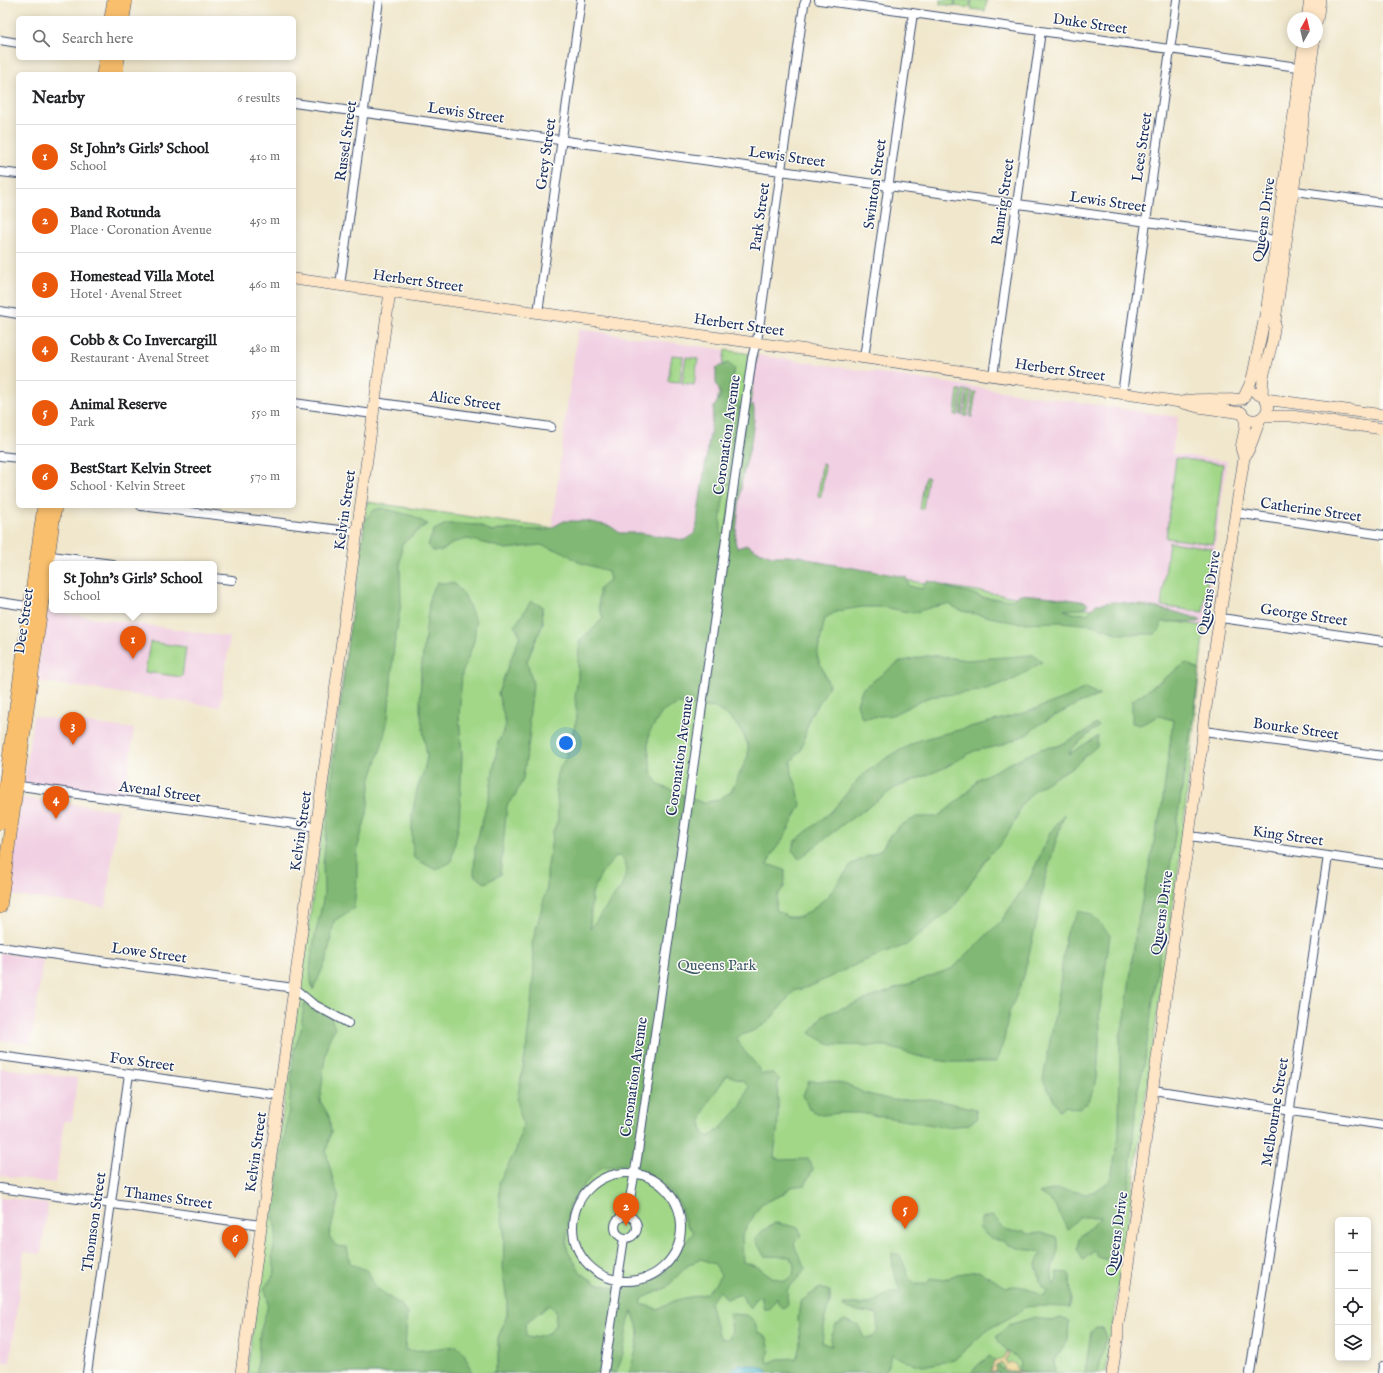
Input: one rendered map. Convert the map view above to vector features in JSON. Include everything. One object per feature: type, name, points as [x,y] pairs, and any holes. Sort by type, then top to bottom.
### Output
[{"type":"main road","points":[[111,16],[114,0]]},
{"type":"main road","points":[[123,16],[126,0]]},
{"type":"main road","points":[[1309,12],[1310,0]]},
{"type":"main road","points":[[1318,12],[1320,0]]},
{"type":"main road","name":"Queens Drive","points":[[1263,397],[1263,377],[1270,352],[1288,190],[1305,68],[1304,48]]},
{"type":"main road","name":"Queens Drive","points":[[1305,68],[1312,48]]},
{"type":"main road","points":[[103,72],[106,60]]},
{"type":"main road","points":[[116,72],[118,60]]},
{"type":"main road","name":"Queens Drive","points":[[1243,399],[1251,383],[1256,361],[1267,306],[1276,240],[1288,190]]},
{"type":"main road","name":"Herbert Street","points":[[296,279],[1180,402],[1198,407],[1244,415],[1253,420],[1291,416],[1383,428]]},
{"type":"main road","name":"Kelvin Street","points":[[241,1373],[390,292]]},
{"type":"main road","name":"Herbert Street","points":[[1180,402],[1196,399],[1243,399],[1250,394],[1258,394],[1263,397],[1383,415]]},
{"type":"main road","points":[[1262,418],[1268,407],[1263,397]]},
{"type":"main road","points":[[1243,399],[1240,407],[1244,415]]},
{"type":"main road","name":"Queens Drive","points":[[1112,1373],[1121,1301],[1190,836],[1205,713],[1221,618],[1244,458],[1241,448],[1245,429],[1244,415]]},
{"type":"main road","name":"Queens Drive","points":[[1244,458],[1250,450],[1255,430],[1262,418]]},
{"type":"main road","name":"Dee Street","points":[[0,823],[36,607],[43,554],[44,508]]},
{"type":"main road","name":"Dee Street","points":[[43,554],[54,508]]},
{"type":"main road","name":"Dee Street","points":[[0,907],[7,784]]},
{"type":"street","name":"Russel Street","points":[[340,285],[379,0]]},
{"type":"street","name":"Grey Street","points":[[538,313],[582,0]]},
{"type":"street","name":"Park Street","points":[[756,343],[804,5],[806,0]]},
{"type":"street","name":"Duke Street","points":[[818,0],[1305,68]]},
{"type":"street","name":"Lees Street","points":[[1122,394],[1177,0]]},
{"type":"street","name":"Swinton Street","points":[[864,358],[913,13]]},
{"type":"street","name":"Ramrig Street","points":[[993,376],[1041,31]]},
{"type":"street","points":[[0,40],[16,42]]},
{"type":"street","name":"Lewis Street","points":[[296,103],[1276,240]]},
{"type":"street","points":[[0,172],[16,174]]},
{"type":"street","points":[[1288,190],[1383,203]]},
{"type":"street","points":[[0,311],[16,314]]},
{"type":"street","name":"Coronation Avenue","points":[[627,1216],[752,358],[756,343]]},
{"type":"street","name":"Alice Street","points":[[374,402],[551,427]]},
{"type":"street","points":[[296,403],[373,414]]},
{"type":"street","points":[[0,456],[16,458]]},
{"type":"street","points":[[158,508],[357,532]]},
{"type":"street","name":"Catherine Street","points":[[1236,513],[1383,535]]},
{"type":"street","points":[[43,554],[91,561]]},
{"type":"street","points":[[217,578],[232,580]]},
{"type":"street","points":[[0,602],[36,607]]},
{"type":"street","name":"George Street","points":[[1221,618],[1383,640]]},
{"type":"street","name":"Bourke Street","points":[[1204,731],[1383,756]]},
{"type":"street","name":"Avenal Street","points":[[7,784],[316,827]]},
{"type":"street","name":"King Street","points":[[1190,836],[1383,864]]},
{"type":"street","name":"Melbourne Street","points":[[1250,1373],[1328,856]]},
{"type":"street","name":"Lowe Street","points":[[0,947],[294,988]]},
{"type":"street","points":[[294,988],[313,1004],[348,1023]]},
{"type":"street","name":"Fox Street","points":[[0,1056],[279,1095]]},
{"type":"street","name":"Thomson Street","points":[[87,1373],[129,1074]]},
{"type":"street","points":[[1153,1090],[1383,1125]]},
{"type":"street","points":[[634,1173],[653,1180],[668,1192],[676,1204],[680,1216],[681,1230],[679,1242],[674,1253],[667,1263],[656,1272],[644,1278],[618,1280],[604,1276],[591,1267],[581,1256],[575,1242],[573,1228],[574,1213],[581,1198],[591,1187],[604,1178],[618,1174],[634,1173]]},
{"type":"street","name":"Thames Street","points":[[0,1188],[261,1225]]},
{"type":"street","points":[[627,1216],[636,1222],[637,1228],[634,1234],[624,1238],[618,1234],[615,1227],[617,1220],[627,1216]]},
{"type":"street","points":[[604,1373],[624,1238]]},
{"type":"street","points":[[1382,1373],[1383,1366]]},
{"type":"shaded area","points":[[578,329],[725,350],[696,549],[552,528]]},
{"type":"shaded area","points":[[757,355],[1178,417],[1172,454],[1227,461],[1204,626],[729,553]]},
{"type":"shaded area","points":[[46,611],[49,611],[49,613],[60,613],[230,637],[220,707],[36,681]]},
{"type":"shaded area","points":[[33,716],[134,729],[125,796],[24,783]]},
{"type":"shaded area","points":[[21,798],[118,810],[106,907],[8,895]]},
{"type":"shaded area","points":[[0,953],[43,959],[31,1045],[0,1040]]},
{"type":"shaded area","points":[[0,1068],[77,1078],[72,1121],[64,1121],[55,1183],[0,1175]]},
{"type":"shaded area","points":[[0,1197],[48,1204],[41,1254],[24,1252],[10,1363],[0,1362]]},
{"type":"green space","points":[[940,0],[955,0],[954,6],[940,4]]},
{"type":"green space","points":[[956,0],[971,0],[969,8],[955,6]]},
{"type":"green space","points":[[972,0],[987,0],[985,11],[971,9]]},
{"type":"green space","name":"Queens Park","points":[[725,350],[757,355],[729,553],[1204,626],[1182,842],[1106,1373],[247,1373],[367,502],[696,549]]},
{"type":"green space","points":[[672,355],[683,356],[680,382],[668,381]]},
{"type":"green space","points":[[686,357],[698,359],[694,385],[682,383]]},
{"type":"green space","points":[[728,363],[735,369],[729,387],[729,406],[731,406],[734,398],[739,402],[736,445],[722,505],[721,524],[724,540],[747,410],[753,404],[754,410],[751,443],[742,479],[735,541],[737,548],[747,545],[772,556],[801,556],[819,562],[906,577],[909,586],[922,589],[926,581],[936,582],[948,588],[967,592],[984,598],[1013,600],[1020,594],[1086,602],[1088,605],[1082,609],[1064,610],[1073,613],[1088,614],[1096,604],[1122,602],[1173,611],[1201,621],[1161,622],[1161,627],[1155,634],[1120,634],[1092,625],[1060,622],[1017,623],[962,611],[948,604],[913,613],[884,607],[862,607],[838,611],[825,618],[817,656],[829,685],[810,716],[801,750],[791,762],[792,774],[801,805],[785,836],[772,854],[767,865],[785,870],[784,887],[777,896],[776,909],[787,917],[800,917],[828,896],[852,864],[881,850],[890,835],[903,824],[917,817],[937,817],[969,791],[978,779],[1040,749],[1058,746],[1087,731],[1096,724],[1099,726],[1072,748],[1069,754],[1098,736],[1097,746],[1074,766],[1036,789],[1021,805],[1016,819],[1002,843],[990,854],[953,908],[906,945],[861,962],[809,987],[794,991],[768,1022],[755,1030],[737,1037],[742,1048],[756,1065],[761,1074],[773,1073],[779,1079],[778,1122],[774,1158],[781,1160],[808,1159],[813,1169],[805,1185],[791,1187],[783,1194],[761,1204],[742,1235],[743,1262],[758,1267],[772,1277],[785,1281],[793,1276],[794,1266],[791,1257],[764,1256],[755,1239],[758,1234],[775,1223],[798,1228],[802,1235],[794,1243],[806,1269],[787,1290],[788,1305],[782,1308],[778,1304],[777,1298],[769,1309],[764,1309],[761,1296],[756,1299],[750,1309],[741,1294],[727,1299],[720,1291],[710,1302],[718,1334],[722,1339],[729,1339],[732,1330],[729,1314],[747,1315],[754,1321],[758,1332],[767,1338],[770,1350],[767,1357],[768,1363],[779,1359],[797,1358],[800,1344],[798,1318],[800,1302],[820,1288],[830,1291],[830,1303],[825,1317],[822,1343],[832,1346],[831,1338],[836,1325],[845,1320],[859,1326],[864,1338],[872,1338],[877,1332],[878,1314],[855,1311],[843,1306],[843,1304],[870,1304],[890,1292],[900,1292],[893,1268],[892,1253],[900,1255],[908,1277],[916,1284],[926,1284],[931,1278],[944,1280],[957,1274],[979,1271],[1006,1287],[1021,1286],[1034,1291],[1043,1297],[1047,1292],[1041,1285],[1036,1264],[1041,1254],[1037,1251],[1021,1249],[1009,1245],[1003,1241],[991,1239],[979,1228],[981,1219],[992,1216],[1004,1229],[1008,1231],[1024,1231],[1028,1234],[1042,1233],[1057,1237],[1058,1249],[1053,1266],[1052,1278],[1054,1285],[1058,1278],[1056,1272],[1068,1273],[1070,1275],[1071,1301],[1069,1307],[1025,1307],[1018,1313],[987,1330],[954,1360],[923,1366],[905,1361],[892,1354],[885,1373],[629,1373],[636,1350],[639,1331],[632,1311],[627,1327],[622,1357],[615,1373],[492,1373],[494,1372],[498,1362],[498,1338],[507,1315],[507,1300],[503,1276],[504,1231],[500,1207],[499,1182],[516,1150],[523,1125],[517,1100],[526,1051],[531,1005],[534,966],[532,944],[547,888],[547,872],[553,832],[558,820],[557,794],[555,787],[557,773],[565,759],[577,718],[575,697],[578,677],[580,640],[603,618],[599,607],[599,589],[610,580],[608,571],[578,562],[564,552],[540,545],[507,549],[468,539],[455,542],[441,551],[433,551],[428,545],[434,530],[446,524],[479,525],[492,532],[503,529],[547,530],[564,521],[586,521],[610,526],[620,533],[640,533],[684,540],[689,538],[696,530],[697,526],[714,407],[721,395],[716,383],[716,368]],"holes":[[[678,704],[715,708],[732,719],[742,732],[748,745],[748,756],[731,792],[717,800],[703,803],[659,785],[652,775],[648,748],[649,733],[663,711]],[[616,856],[622,857],[627,869],[622,886],[590,929],[592,893],[601,874]],[[727,1075],[743,1081],[749,1087],[741,1106],[722,1127],[709,1137],[703,1133],[701,1121],[707,1104]],[[625,1164],[666,1186],[680,1205],[686,1225],[694,1232],[680,1249],[665,1273],[640,1285],[619,1289],[596,1283],[581,1273],[567,1249],[570,1205],[585,1183],[601,1168]],[[701,1259],[714,1264],[721,1275],[715,1284],[705,1294],[676,1300],[658,1309],[641,1304],[643,1298],[666,1288],[685,1268]],[[549,1305],[556,1311],[555,1325],[549,1333],[531,1338],[526,1336],[525,1323]]]},
{"type":"green space","points":[[958,390],[961,390],[958,415],[955,415]]},
{"type":"green space","points":[[963,390],[966,390],[962,415],[960,415]]},
{"type":"green space","points":[[968,390],[971,391],[967,416],[964,416]]},
{"type":"green space","points":[[973,392],[976,392],[972,417],[970,417]]},
{"type":"green space","points":[[1176,458],[1223,464],[1213,544],[1166,538]]},
{"type":"green space","points":[[822,464],[825,465],[821,497],[818,496]]},
{"type":"green space","points":[[925,477],[928,477],[923,509],[920,509]]},
{"type":"green space","points":[[382,508],[413,516],[427,524],[402,544],[400,564],[401,604],[394,646],[388,719],[381,748],[371,778],[367,814],[357,849],[357,877],[354,908],[334,921],[327,959],[313,990],[310,967],[324,892],[323,864],[347,646],[365,520],[374,510]]},
{"type":"green space","points":[[1169,542],[1212,548],[1203,612],[1161,606]]},
{"type":"green space","points":[[437,583],[453,583],[464,594],[476,622],[474,641],[462,674],[459,716],[462,755],[459,823],[451,862],[436,870],[414,858],[412,842],[412,815],[417,789],[424,771],[427,756],[420,710],[421,671],[430,595]]},
{"type":"green space","points":[[531,601],[542,606],[543,624],[527,661],[533,684],[529,720],[530,733],[523,779],[515,796],[507,805],[500,875],[485,883],[474,875],[475,847],[489,796],[498,743],[506,725],[498,693],[520,635],[515,626]]},
{"type":"green space","points":[[150,642],[186,647],[182,677],[145,672]]},
{"type":"green space","points":[[931,655],[967,660],[1033,655],[1042,662],[1015,679],[980,691],[929,697],[892,715],[862,718],[857,704],[862,689],[899,662]]},
{"type":"green space","points":[[1186,663],[1200,670],[1170,868],[1144,1066],[1137,1092],[1128,1190],[1122,1211],[1117,1245],[1112,1261],[1098,1257],[1094,1251],[1083,1260],[1077,1249],[1079,1238],[1101,1217],[1079,1217],[1068,1229],[1051,1201],[1039,1193],[1056,1189],[1086,1194],[1095,1191],[1110,1181],[1119,1137],[1120,1036],[1125,1018],[1136,930],[1162,806],[1173,720],[1159,716],[1140,725],[1132,723],[1132,701]]},
{"type":"green space","points":[[1085,688],[1100,695],[1077,704],[1040,724],[1026,735],[999,746],[974,751],[944,768],[895,788],[842,825],[799,859],[792,850],[795,841],[832,811],[859,778],[889,756],[920,740],[1024,713],[1065,698]]},
{"type":"green space","points":[[1064,814],[1045,879],[1023,979],[1009,1013],[1004,1040],[996,1062],[948,1062],[921,1057],[885,1046],[831,1045],[810,1033],[823,1015],[953,968],[1002,920],[1030,878],[1050,833]]},
{"type":"green space","points":[[1079,911],[1091,914],[1110,935],[1099,1015],[1100,1029],[1097,1079],[1089,1101],[1079,1109],[1064,1106],[1059,1110],[1043,1080],[1059,992],[1066,932]]},
{"type":"green space","points":[[304,1003],[331,1018],[335,1028],[326,1049],[320,1101],[329,1116],[331,1132],[326,1152],[339,1197],[329,1236],[336,1246],[347,1247],[350,1263],[368,1271],[375,1287],[402,1306],[407,1313],[405,1350],[424,1350],[458,1346],[464,1353],[472,1373],[257,1373],[260,1333],[268,1300],[264,1288],[270,1281],[275,1271],[272,1257],[276,1234],[273,1212],[289,1108],[294,1050],[301,1030]]},
{"type":"green space","points":[[809,1081],[829,1081],[848,1085],[864,1093],[892,1100],[932,1099],[976,1109],[977,1118],[968,1125],[945,1127],[860,1113],[822,1115],[809,1109],[803,1095]]},
{"type":"green space","points":[[1035,1317],[1052,1321],[1060,1318],[1069,1321],[1068,1340],[1054,1360],[1055,1373],[971,1373],[979,1364],[990,1356],[1001,1369],[1019,1370],[1021,1362],[999,1343],[997,1336],[1009,1325]]},
{"type":"green space","points":[[1096,1327],[1103,1328],[1106,1336],[1098,1373],[1085,1373],[1091,1332]]},
{"type":"sand","points":[[1007,1351],[1009,1355],[1006,1361],[1007,1364],[1011,1362],[1016,1365],[1017,1370],[1023,1373],[1006,1371],[1004,1370],[1002,1363],[996,1366],[995,1372],[991,1372],[994,1362],[1004,1359]]},
{"type":"water","points":[[739,1364],[763,1368],[770,1373],[731,1373],[731,1371]]},
{"type":"place","name":"St John's Girls' School","points":[[133,659]]},
{"type":"place","name":"Homestead Villa Motel","points":[[73,745]]},
{"type":"place","name":"Cobb & Co Invercargill","points":[[56,819]]},
{"type":"place","name":"Band Rotunda","points":[[626,1226]]},
{"type":"place","name":"Animal Reserve","points":[[905,1229]]},
{"type":"place","name":"BestStart Kelvin Street","points":[[235,1258]]}]
